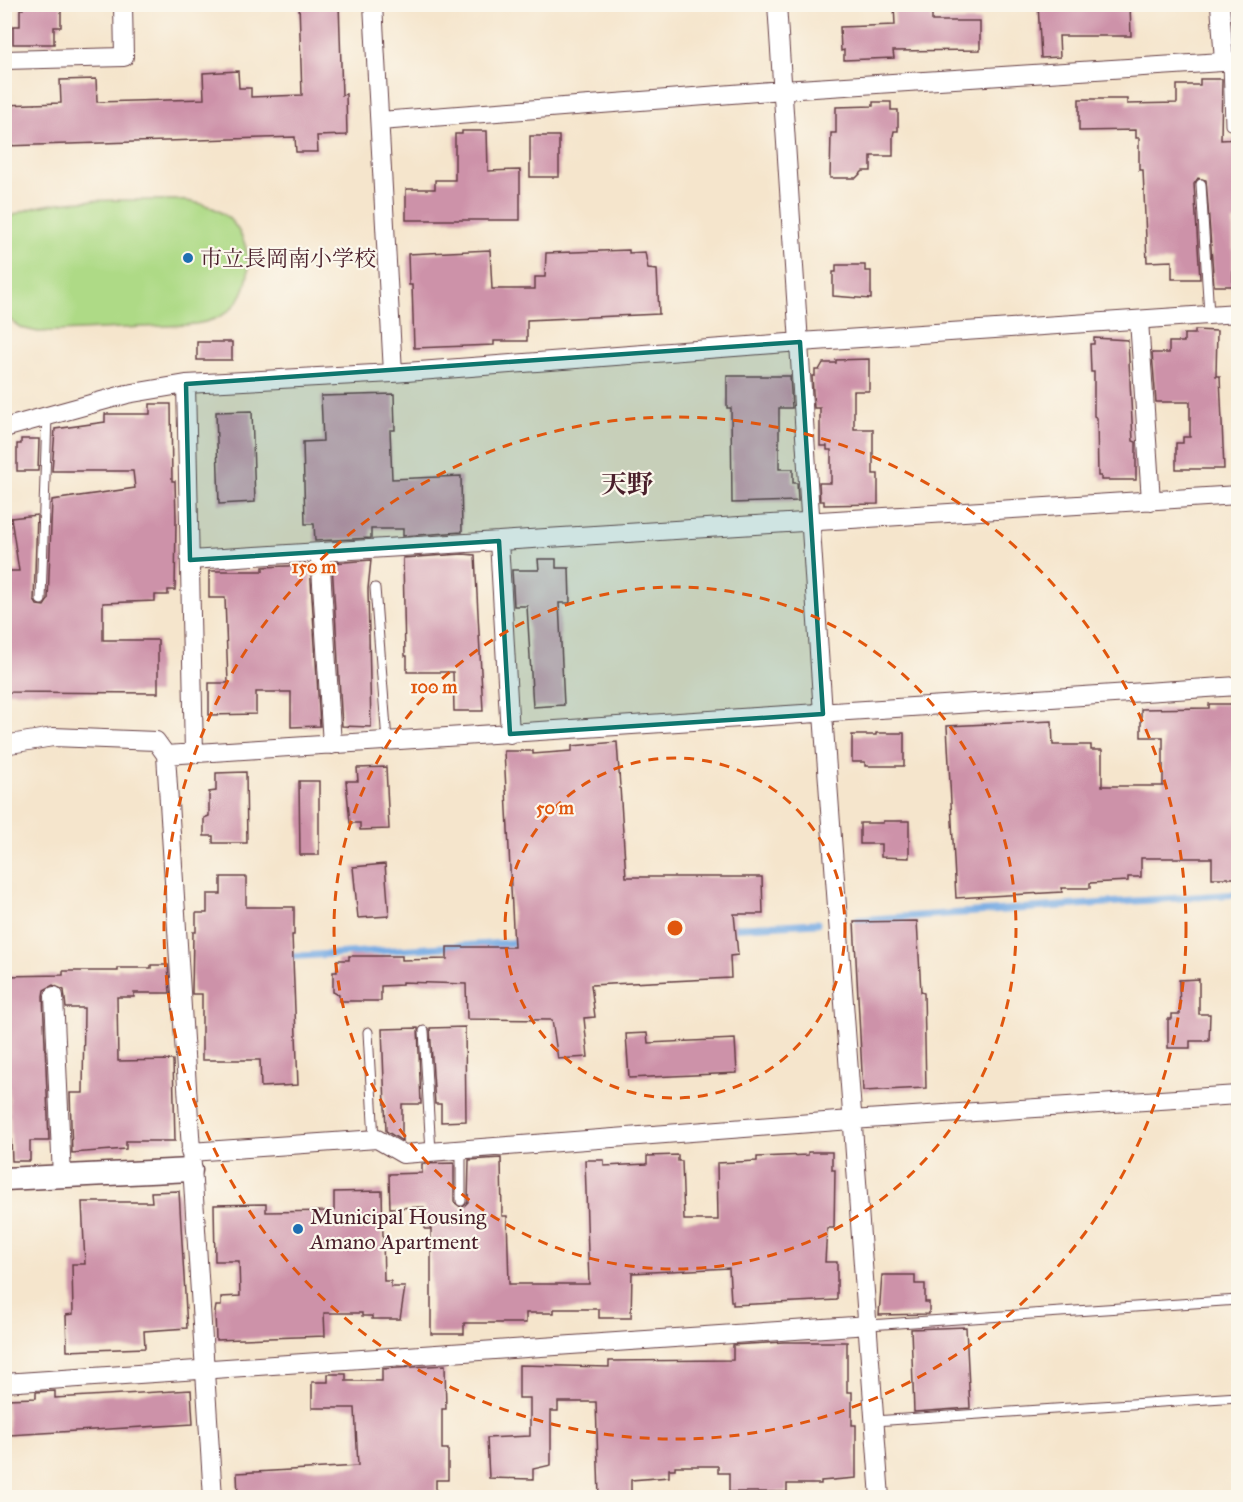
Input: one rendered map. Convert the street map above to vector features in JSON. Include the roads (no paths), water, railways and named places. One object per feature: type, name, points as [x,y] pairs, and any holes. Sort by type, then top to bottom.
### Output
[{"type":"street","points":[[4,60],[124,57],[123,4]]},
{"type":"street","points":[[373,4],[393,373]]},
{"type":"street","points":[[777,4],[823,714],[880,1497]]},
{"type":"street","points":[[380,121],[783,90],[1230,62],[1220,4]]},
{"type":"street","points":[[4,428],[127,394],[186,384],[393,373],[800,342],[1239,313]]},
{"type":"street","points":[[1139,320],[1151,501]]},
{"type":"street","points":[[186,384],[194,753]]},
{"type":"street","points":[[190,560],[1239,495]]},
{"type":"street","points":[[499,541],[510,734]]},
{"type":"street","points":[[320,552],[332,745]]},
{"type":"street","points":[[166,755],[1239,686]]},
{"type":"street","points":[[4,745],[52,737],[156,741],[166,755],[191,1161],[207,1370],[213,1497]]},
{"type":"street","points":[[54,996],[62,1176]]},
{"type":"street","points":[[4,1179],[62,1176],[374,1140],[403,1154],[852,1120],[1239,1095]]},
{"type":"street","points":[[4,1383],[869,1325]]},
{"type":"lane","points":[[1230,62],[1230,126]]},
{"type":"lane","points":[[1201,184],[1209,315]]},
{"type":"lane","points":[[41,600],[47,416]]},
{"type":"lane","points":[[375,588],[387,741]]},
{"type":"lane","points":[[424,1031],[431,1152]]},
{"type":"lane","points":[[368,1032],[374,1140]]},
{"type":"lane","points":[[461,1150],[461,1202]]},
{"type":"lane","points":[[869,1325],[1239,1300]]},
{"type":"lane","points":[[874,1421],[1239,1397]]},
{"type":"waterway","points":[[858,920],[1238,894]]},
{"type":"waterway","points":[[728,928],[817,923]]},
{"type":"waterway","points":[[285,957],[523,942]]},
{"type":"place","name":"市立長岡南小学校","points":[[188,258]]},
{"type":"place","name":"Municipal Housing Amano Apartment","points":[[298,1229]]},
{"type":"district","name":"天野","points":[[627,484]]}]
